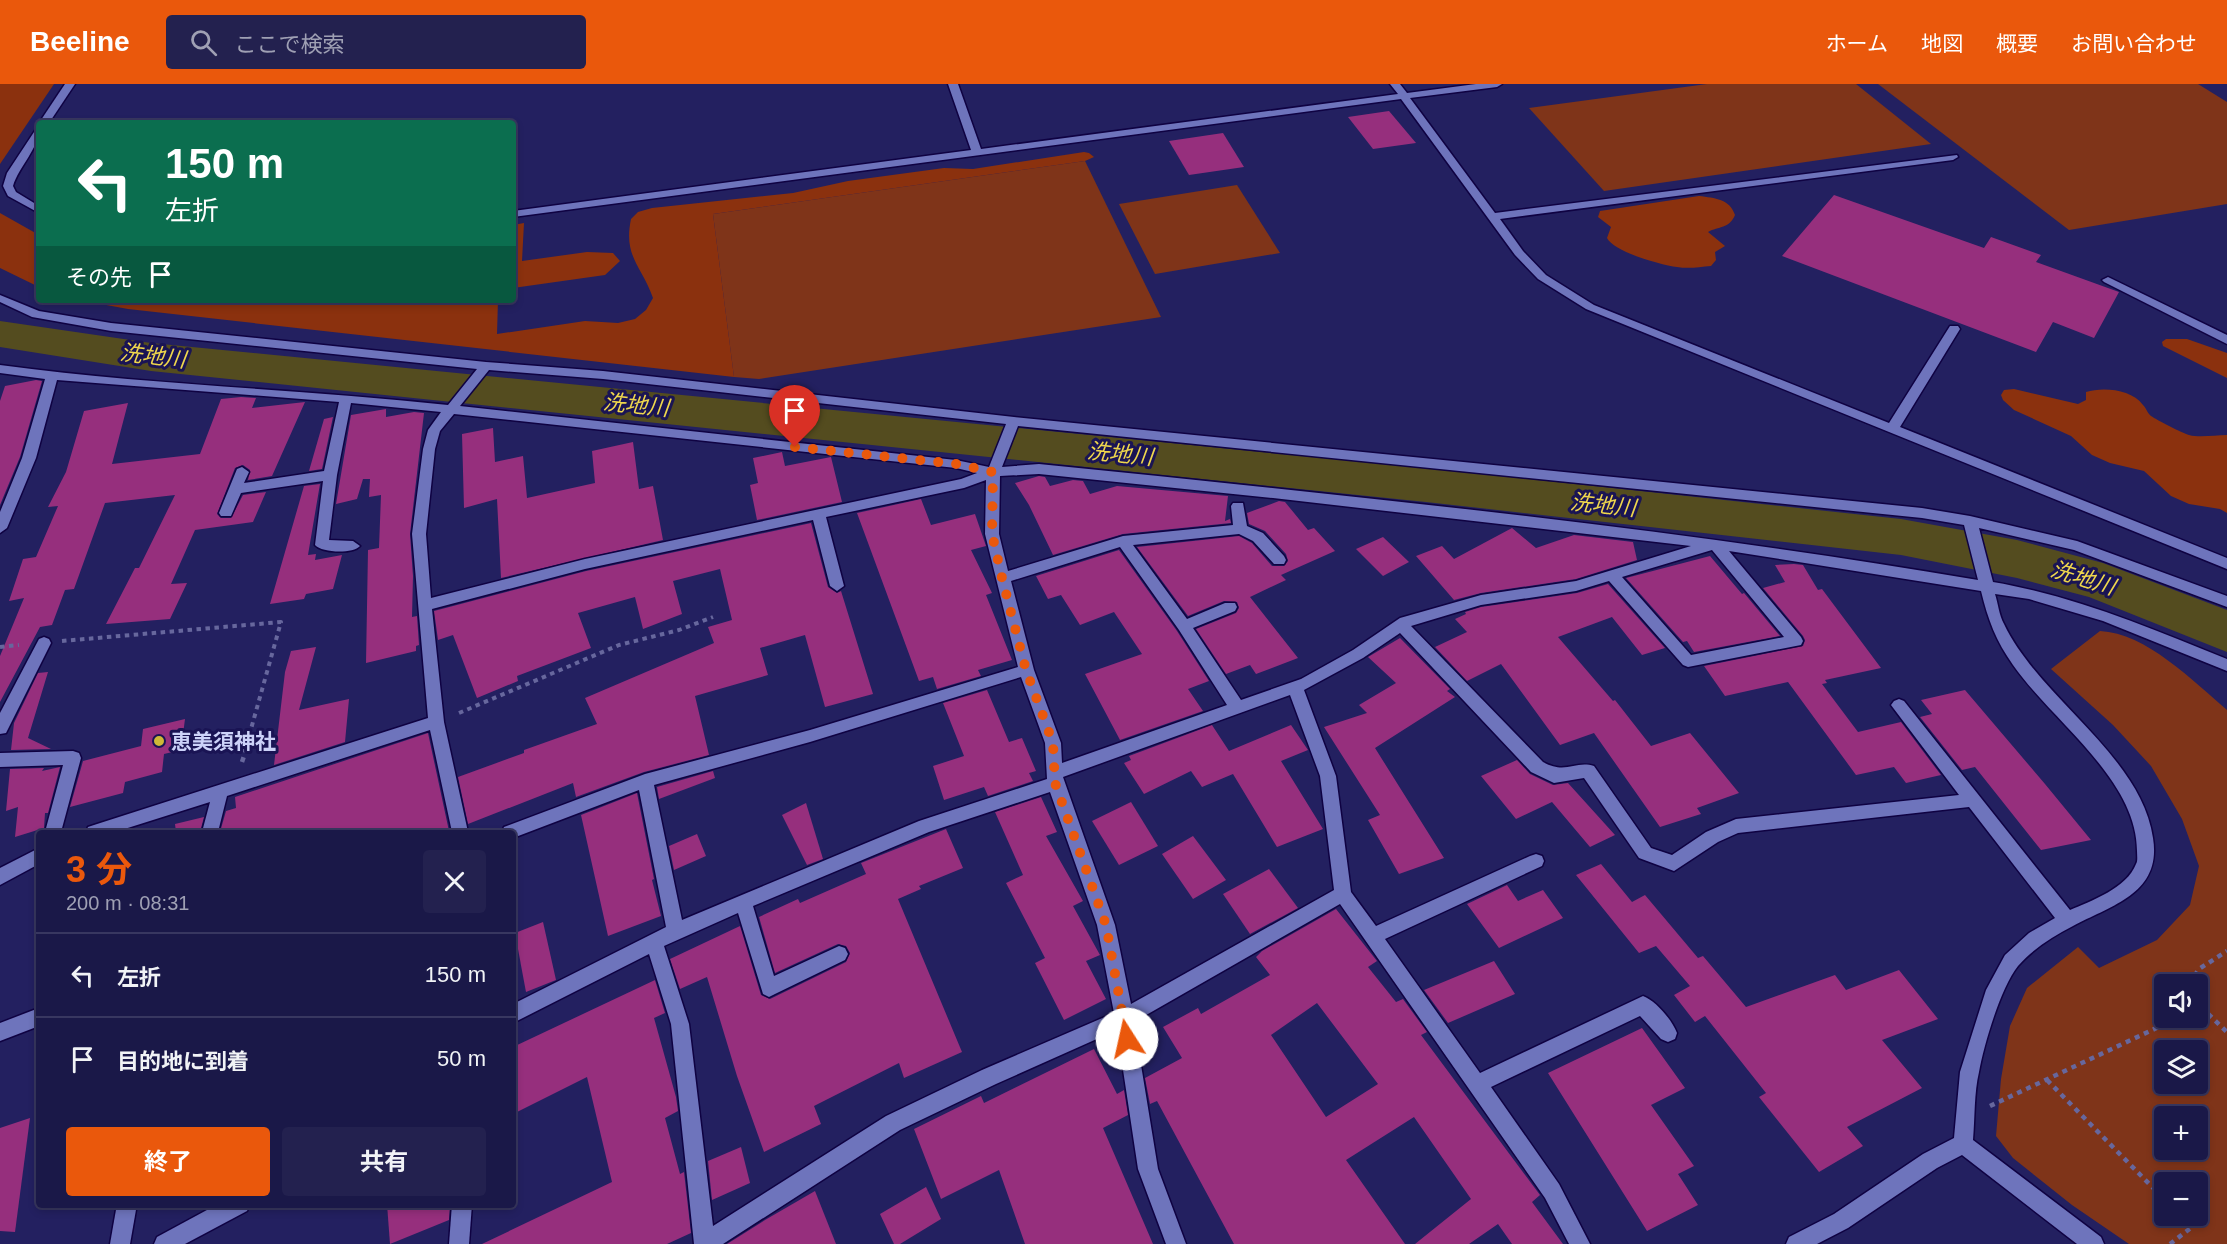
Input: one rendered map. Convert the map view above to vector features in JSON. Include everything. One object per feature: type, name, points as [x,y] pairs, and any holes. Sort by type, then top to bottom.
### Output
[{"type":"street","points":[[46,120],[70,84]]},
{"type":"street","points":[[953,84],[977,152]]},
{"type":"street","points":[[1395,84],[1519,253],[1542,277],[1590,307],[2227,564]]},
{"type":"street","points":[[516,214],[1497,84]]},
{"type":"street","points":[[36,136],[12,173],[8,186],[12,194],[36,208]]},
{"type":"street","points":[[1493,217],[1953,157]]},
{"type":"street","points":[[2108,280],[2227,340]]},
{"type":"street","points":[[2,301],[36,314],[111,327],[482,370],[615,376],[1012,426],[1858,505],[2077,546],[2227,602]]},
{"type":"street","points":[[1892,429],[1954,329]]},
{"type":"street","points":[[0,369],[52,376],[454,405],[994,469],[1039,469],[1273,493],[1714,544],[1986,581],[2107,617],[2227,665]]},
{"type":"street","points":[[460,830],[436,722],[419,534],[429,449],[435,430],[482,370]]},
{"type":"street","points":[[0,528],[29,458],[52,376]]},
{"type":"street","points":[[346,398],[330,475],[322,545],[352,546]]},
{"type":"street","points":[[1012,426],[994,469],[992,534],[1026,670],[1053,743],[1055,778],[1106,925],[1124,1018],[1148,1169],[1176,1244]]},
{"type":"street","points":[[424,604],[585,564],[964,483],[994,469]]},
{"type":"street","points":[[226,513],[242,472]]},
{"type":"street","points":[[235,489],[330,475]]},
{"type":"street","points":[[1238,506],[1240,528]]},
{"type":"street","points":[[818,513],[837,586]]},
{"type":"street","points":[[1963,1144],[1969,1072],[1992,996],[2012,961],[2035,939],[2067,920],[2102,904],[2130,886],[2145,866],[2145,838],[2137,809],[2115,773],[2019,662],[1996,624],[1973,527]]},
{"type":"street","points":[[1002,578],[1123,541],[1240,528],[1258,537],[1279,560]]},
{"type":"street","points":[[1123,541],[1184,626],[1238,708]]},
{"type":"street","points":[[1613,576],[1689,661],[1796,641],[1714,544]]},
{"type":"street","points":[[516,1012],[676,931],[925,826],[1306,683],[1358,654],[1401,625],[1481,600],[1576,586],[1714,544]]},
{"type":"street","points":[[1184,626],[1230,607]]},
{"type":"street","points":[[1401,625],[1537,767],[1554,776],[1588,771],[1645,853],[1674,863],[1712,837],[1736,826],[1974,800]]},
{"type":"street","points":[[0,728],[44,643]]},
{"type":"street","points":[[515,830],[645,781],[810,736],[1026,670]]},
{"type":"street","points":[[1295,687],[1328,776],[1343,894],[1552,1191],[1580,1244]]},
{"type":"street","points":[[1899,705],[2067,920]]},
{"type":"street","points":[[100,830],[436,722]]},
{"type":"street","points":[[0,760],[73,758],[54,830]]},
{"type":"street","points":[[645,781],[676,931]]},
{"type":"street","points":[[211,830],[227,791]]},
{"type":"street","points":[[0,877],[36,857]]},
{"type":"street","points":[[1372,936],[1536,861]]},
{"type":"street","points":[[654,943],[680,1024],[704,1244],[893,1123],[989,1077],[1124,1018],[1343,894]]},
{"type":"street","points":[[743,902],[769,988],[840,954]]},
{"type":"street","points":[[1477,1084],[1643,1005],[1668,1033]]},
{"type":"street","points":[[0,1032],[36,1018]]},
{"type":"street","points":[[1796,1244],[1841,1221],[1930,1161],[1963,1144]]},
{"type":"street","points":[[1963,1144],[2094,1244]]},
{"type":"street","points":[[120,1244],[126,1208]]},
{"type":"street","points":[[164,1244],[232,1208]]},
{"type":"street","points":[[459,1244],[462,1208]]},
{"type":"path","points":[[436,722],[619,645],[679,630],[713,616]]},
{"type":"path","points":[[0,647],[281,622],[227,791]]},
{"type":"path","points":[[2195,974],[2227,951]]},
{"type":"path","points":[[2208,1014],[2227,1032]]},
{"type":"path","points":[[1965,1118],[2157,1028]]},
{"type":"path","points":[[2046,1080],[2154,1189]]},
{"type":"path","points":[[2170,1244],[2191,1226]]},
{"type":"shaded area","points":[[0,84],[54,84],[0,164]]},
{"type":"shaded area","points":[[1707,84],[1856,84],[1931,144],[1604,191],[1529,108]]},
{"type":"shaded area","points":[[1878,84],[2198,84],[2227,102],[2227,204],[2069,230]]},
{"type":"shaded area","points":[[1084,152],[1094,157],[1085,161],[713,214],[734,377],[128,309],[95,303],[498,303],[497,334],[585,321],[618,323],[635,319],[646,310],[653,298],[635,261],[630,243],[631,219],[638,212],[652,208],[793,193],[848,181],[944,168],[973,169]]},
{"type":"shaded area","points":[[1085,161],[1161,317],[759,379],[734,377],[713,214]]},
{"type":"shaded area","points":[[1237,185],[1280,253],[1155,274],[1119,204]]},
{"type":"shaded area","points":[[1699,196],[1726,202],[1735,215],[1727,225],[1708,232],[1725,246],[1715,252],[1716,260],[1711,266],[1677,267],[1628,253],[1611,243],[1607,238],[1611,227],[1598,217],[1600,211]]},
{"type":"shaded area","points":[[0,213],[36,233],[36,286],[0,268]]},
{"type":"shaded area","points":[[524,223],[522,261],[587,252],[613,253],[620,261],[605,275],[516,288],[516,224]]},
{"type":"shaded area","points":[[2166,339],[2187,339],[2227,353],[2227,378],[2163,346],[2162,342]]},
{"type":"shaded area","points":[[2014,389],[2078,404],[2086,400],[2086,392],[2116,391],[2138,400],[2151,416],[2186,434],[2227,435],[2227,513],[2220,509],[2189,504],[2171,496],[2144,471],[2110,463],[2092,455],[2071,436],[2014,410],[2001,395],[2004,390]]},
{"type":"shaded area","points":[[2100,631],[2134,640],[2151,649],[2168,660],[2227,710],[2227,1244],[2129,1244],[2072,1205],[2013,1158],[1996,1136],[2001,1079],[2010,1026],[2027,988],[2078,947],[2099,968],[2157,940],[2190,905],[2199,866],[2182,819],[2151,766],[2113,725],[2051,669]]},
{"type":"building","points":[[1389,111],[1416,143],[1373,149],[1348,117]]},
{"type":"building","points":[[1223,133],[1244,167],[1189,175],[1169,141]]},
{"type":"building","points":[[1834,195],[1984,248],[1991,237],[2041,255],[2036,262],[2119,292],[2094,338],[2053,322],[2036,352],[1782,256]]},
{"type":"building","points":[[42,381],[20,457],[0,505],[0,401],[5,386]]},
{"type":"building","points":[[256,398],[252,408],[305,402],[272,476],[248,480],[250,470],[243,465],[235,468],[217,514],[221,518],[231,518],[243,495],[266,492],[253,522],[195,530],[171,584],[187,583],[170,619],[106,624],[135,568],[139,568],[175,495],[105,503],[74,589],[65,590],[52,625],[40,627],[0,702],[0,656],[24,598],[9,601],[23,559],[36,557],[58,506],[48,507],[66,472],[84,411],[128,403],[112,464],[200,454],[221,399]]},
{"type":"building","points":[[386,409],[386,417],[414,412],[424,413],[410,534],[413,576],[412,617],[417,616],[419,645],[416,646],[416,651],[366,663],[368,550],[379,548],[381,495],[369,497],[370,479],[363,479],[357,499],[336,504],[351,415]]},
{"type":"building","points":[[333,417],[322,469],[309,471],[324,419]]},
{"type":"building","points":[[493,428],[495,462],[523,456],[527,498],[595,483],[592,451],[633,442],[639,489],[653,486],[663,540],[501,578],[497,499],[464,508],[462,434]]},
{"type":"building","points":[[782,452],[785,466],[831,457],[842,502],[757,520],[750,485],[758,483],[753,458]]},
{"type":"building","points":[[1039,476],[1045,477],[1050,486],[1073,480],[1083,481],[1090,494],[1117,486],[1228,496],[1225,521],[1230,519],[1231,523],[1123,534],[1053,555],[1029,505],[1015,483]]},
{"type":"building","points":[[320,484],[308,555],[316,554],[315,560],[342,555],[333,589],[306,594],[304,599],[270,604],[304,486]]},
{"type":"building","points":[[921,499],[931,525],[975,514],[986,546],[971,550],[992,593],[986,595],[1012,660],[978,670],[981,676],[937,689],[933,677],[919,681],[857,513]]},
{"type":"building","points":[[1279,501],[1285,502],[1308,530],[1314,528],[1335,551],[1281,575],[1286,580],[1250,597],[1298,658],[1256,674],[1250,665],[1226,674],[1196,629],[1236,613],[1239,608],[1237,602],[1224,601],[1188,616],[1137,547],[1239,536],[1252,543],[1272,566],[1284,566],[1288,561],[1286,554],[1265,531],[1249,524],[1247,513]]},
{"type":"building","points":[[811,523],[828,587],[837,593],[841,591],[873,694],[825,707],[805,635],[760,648],[768,675],[695,696],[709,755],[644,772],[576,797],[573,783],[468,824],[458,777],[597,724],[585,698],[714,643],[708,627],[732,620],[720,569],[673,581],[682,614],[643,629],[635,597],[578,613],[591,648],[517,676],[518,681],[477,698],[453,635],[438,640],[434,611],[586,571]]},
{"type":"building","points":[[1512,528],[1536,548],[1574,535],[1633,542],[1637,560],[1576,579],[1481,593],[1454,600],[1416,556],[1442,546],[1454,559]]},
{"type":"building","points":[[1383,537],[1409,562],[1383,576],[1356,549]]},
{"type":"building","points":[[1119,550],[1177,631],[1209,681],[1188,689],[1203,711],[1120,740],[1085,674],[1142,654],[1114,612],[1080,625],[1061,595],[1048,599],[1036,576]]},
{"type":"building","points":[[1710,556],[1780,636],[1694,652],[1687,641],[1683,642],[1626,578]]},
{"type":"building","points":[[1775,565],[1803,565],[1818,590],[1822,589],[1881,668],[1825,680],[1827,683],[1822,684],[1858,732],[1901,722],[1941,775],[1906,783],[1894,767],[1856,775],[1788,682],[1725,696],[1704,666],[1803,646],[1805,640],[1803,636],[1763,588],[1785,582]]},
{"type":"building","points":[[1608,584],[1665,648],[1642,655],[1612,617],[1558,637],[1613,701],[1615,700],[1651,746],[1690,733],[1739,793],[1697,808],[1701,814],[1660,827],[1594,733],[1560,745],[1501,664],[1467,681],[1435,647],[1467,632],[1455,619],[1466,614],[1465,612],[1481,607],[1577,593]]},
{"type":"building","points":[[1400,638],[1455,697],[1375,748],[1444,858],[1399,874],[1368,820],[1380,815],[1324,727],[1367,713],[1359,705],[1396,683],[1368,657]]},
{"type":"building","points":[[316,647],[299,710],[349,699],[345,742],[274,765],[285,672],[291,651]]},
{"type":"building","points":[[48,672],[28,738],[51,749],[11,750],[14,723],[38,673]]},
{"type":"building","points":[[987,690],[1009,742],[1022,738],[1036,771],[1029,773],[1033,781],[988,796],[984,787],[944,800],[933,766],[964,756],[943,703]]},
{"type":"building","points":[[1965,690],[2091,840],[2041,850],[1975,767],[1962,770],[1920,717],[1932,714],[1921,700]]},
{"type":"building","points":[[185,719],[181,750],[164,754],[162,772],[125,782],[123,793],[70,807],[83,761],[141,746],[143,729]]},
{"type":"building","points":[[1212,725],[1229,751],[1291,725],[1308,750],[1281,761],[1323,829],[1277,847],[1233,774],[1202,787],[1191,771],[1144,794],[1124,763],[1131,760],[1129,756]]},
{"type":"building","points":[[428,733],[449,830],[221,830],[226,811],[236,808],[235,797]]},
{"type":"building","points":[[1517,760],[1530,774],[1553,785],[1568,783],[1615,835],[1590,847],[1552,802],[1516,819],[1481,776]]},
{"type":"building","points":[[60,767],[48,813],[45,813],[44,828],[15,837],[18,807],[6,811],[10,769],[44,768],[42,771]]},
{"type":"building","points":[[713,771],[715,778],[659,799],[657,787]]},
{"type":"building","points":[[637,793],[654,879],[652,880],[661,916],[608,936],[581,815]]},
{"type":"building","points":[[1041,797],[1057,832],[1046,836],[1083,901],[1073,906],[1100,955],[1086,961],[1106,999],[1064,1020],[1035,963],[1045,958],[1006,883],[1023,875],[995,812]]},
{"type":"building","points":[[1131,802],[1158,846],[1119,865],[1092,821]]},
{"type":"building","points":[[806,803],[823,859],[807,865],[782,815]]},
{"type":"building","points":[[204,817],[201,830],[176,830],[175,824]]},
{"type":"building","points":[[946,829],[963,868],[919,886],[921,889],[898,899],[962,1052],[904,1078],[899,1063],[814,1106],[821,1124],[764,1152],[737,1076],[707,977],[680,989],[670,959],[740,926],[761,995],[770,999],[846,962],[850,953],[846,946],[838,944],[775,973],[759,917],[798,899],[800,903],[866,874],[861,863]]},
{"type":"building","points":[[697,834],[706,856],[674,870],[669,846]]},
{"type":"building","points":[[1193,836],[1226,880],[1193,899],[1162,854]]},
{"type":"building","points":[[1601,864],[1632,902],[1645,895],[1698,958],[1703,956],[1746,1007],[1835,975],[1846,990],[1899,970],[1938,1019],[1882,1040],[1922,1088],[1847,1127],[1863,1146],[1819,1172],[1759,1097],[1766,1093],[1705,1016],[1695,1022],[1674,995],[1690,986],[1656,946],[1639,953],[1576,875]]},
{"type":"building","points":[[1269,869],[1298,908],[1250,934],[1223,894]]},
{"type":"building","points":[[1507,885],[1518,901],[1543,890],[1563,918],[1499,948],[1467,904]]},
{"type":"building","points":[[1336,909],[1377,961],[1368,967],[1396,1002],[1403,999],[1427,1032],[1421,1035],[1540,1195],[1532,1202],[1563,1244],[1512,1244],[1498,1224],[1469,1244],[1415,1244],[1471,1199],[1414,1117],[1346,1160],[1405,1244],[1234,1244],[1157,1101],[1150,1104],[1145,1078],[1182,1058],[1163,1027],[1198,1008],[1201,1014],[1270,975],[1256,957],[1262,951]],"holes":[[[1317,1003],[1378,1084],[1326,1117],[1271,1035]]]},
{"type":"building","points":[[543,922],[556,980],[526,992],[516,933]]},
{"type":"building","points":[[1494,961],[1515,994],[1448,1023],[1424,990]]},
{"type":"building","points":[[655,980],[665,1013],[654,1018],[678,1111],[665,1118],[680,1174],[684,1172],[691,1233],[667,1244],[482,1244],[612,1182],[587,1077],[516,1112],[516,1046]]},
{"type":"building","points":[[1642,1028],[1685,1088],[1651,1105],[1694,1166],[1678,1174],[1698,1205],[1647,1231],[1548,1073]]},
{"type":"building","points":[[1094,1049],[1117,1094],[1124,1090],[1128,1115],[1103,1128],[1153,1244],[1025,1244],[999,1170],[941,1199],[914,1129],[981,1096],[984,1103]]},
{"type":"building","points":[[30,1118],[15,1232],[0,1231],[0,1128]]},
{"type":"building","points":[[741,1147],[750,1183],[712,1200],[708,1161]]},
{"type":"building","points":[[926,1187],[941,1219],[900,1244],[894,1244],[880,1214]]},
{"type":"building","points":[[815,1191],[836,1244],[727,1244],[765,1220]]},
{"type":"building","points":[[387,1208],[450,1208],[449,1220],[390,1244]]},
{"type":"waterway","name":"洗地川","points":[[0,334],[151,357],[1426,485],[1901,537],[2017,559],[2103,582],[2227,632]]},
{"type":"place","name":"恵美須神社","points":[[159,741]]},
{"type":"route","points":[[795,447],[956,464],[993,472],[992,534],[1002,578],[1026,670],[1053,743],[1055,783],[1106,925],[1127,1039]]}]
